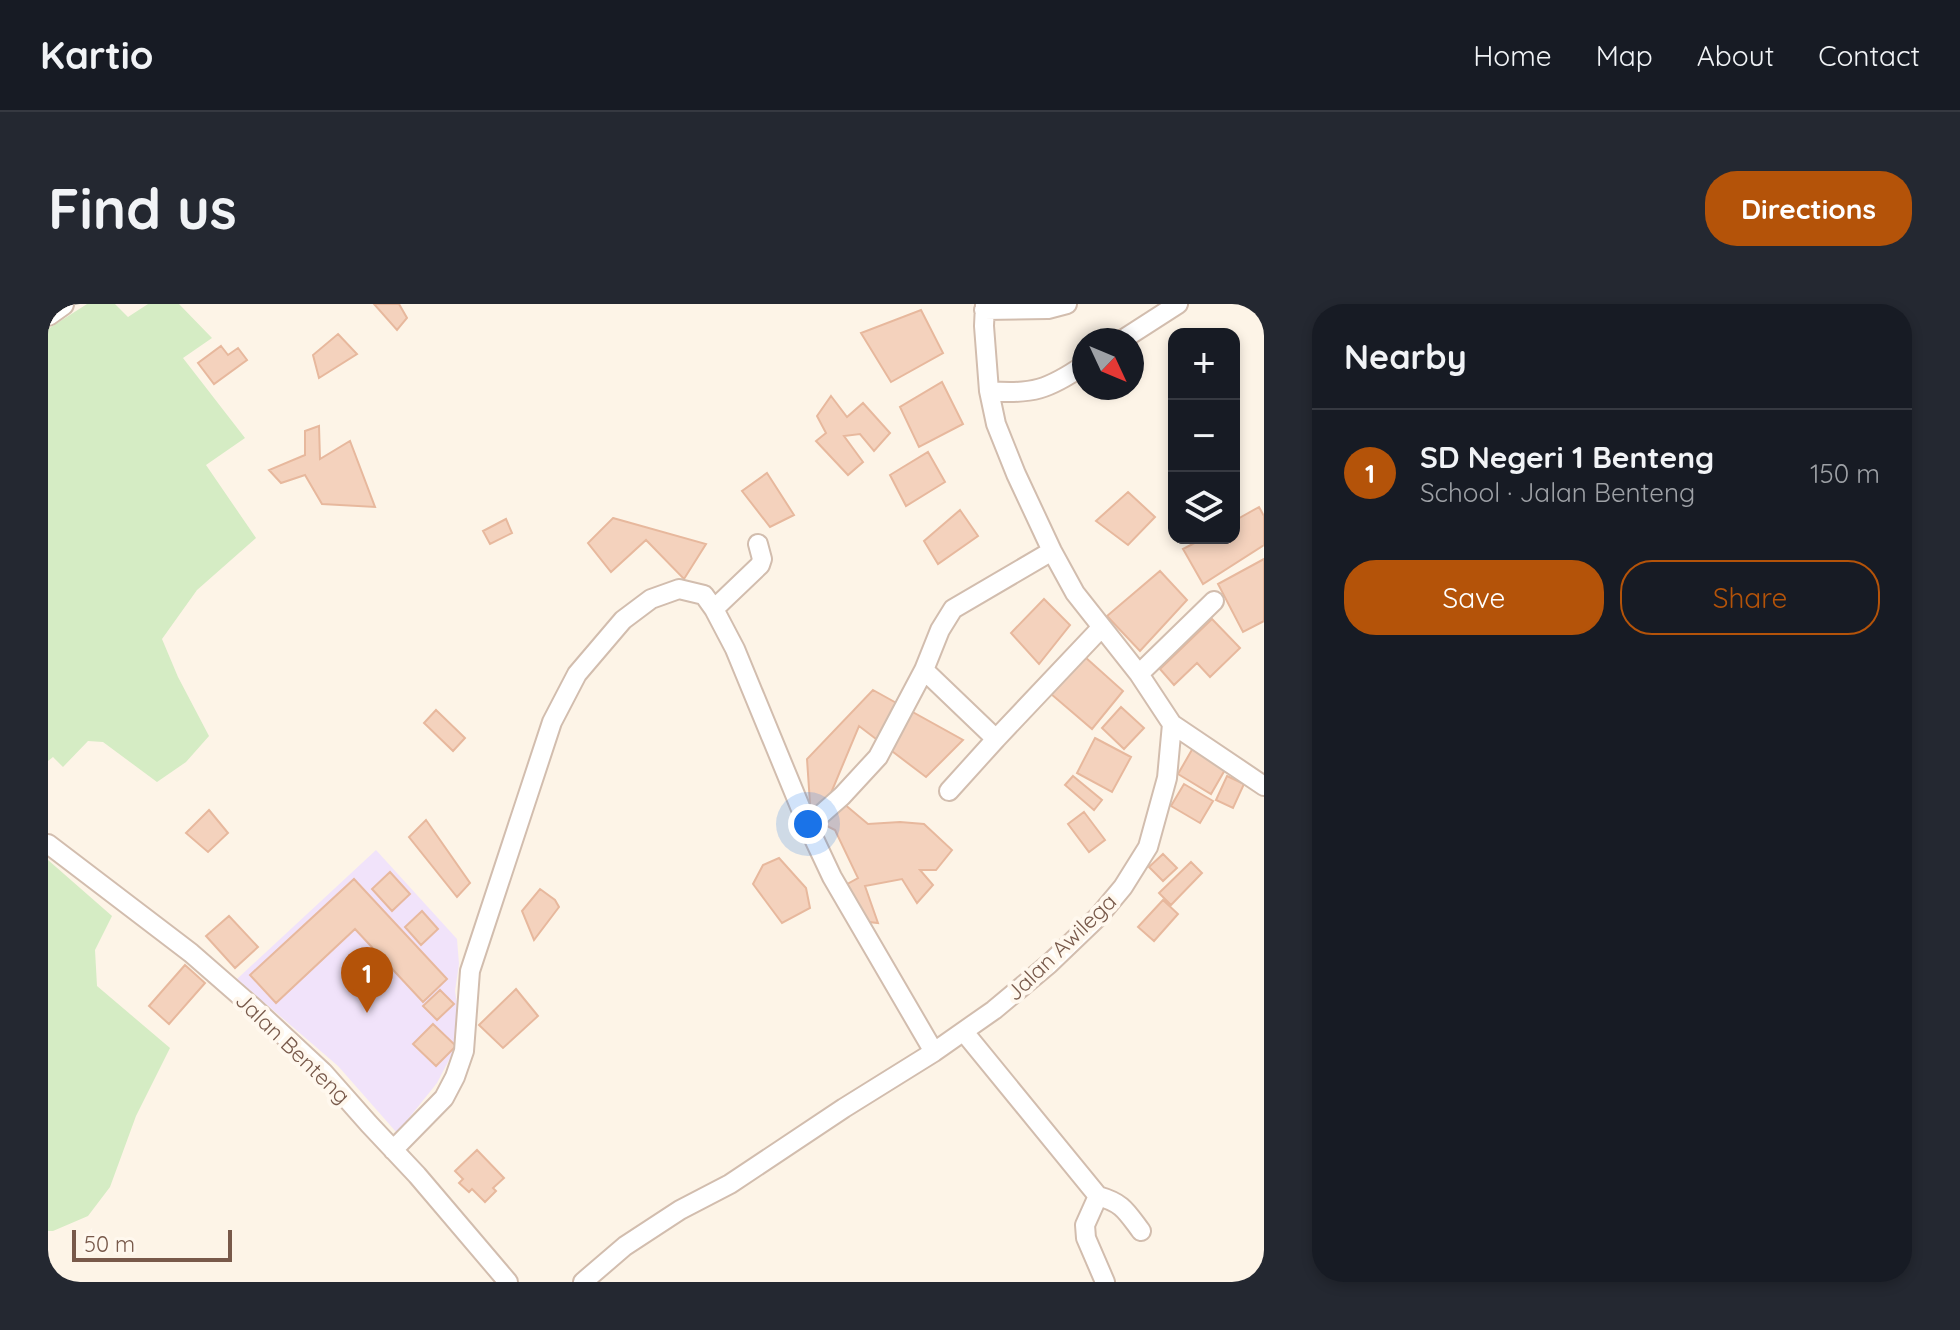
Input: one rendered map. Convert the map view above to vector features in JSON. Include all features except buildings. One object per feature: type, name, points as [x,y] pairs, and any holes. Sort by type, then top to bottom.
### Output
[{"type":"street","points":[[48,314],[62,304]]},
{"type":"street","points":[[1067,304],[1048,309],[985,307],[989,391],[996,424],[1016,474],[1075,593],[1139,674],[1172,724],[1264,786]]},
{"type":"street","points":[[1141,328],[1178,304]]},
{"type":"street","points":[[989,391],[1031,392],[1047,388],[1072,372]]},
{"type":"street","points":[[714,609],[760,565],[762,559],[758,544]]},
{"type":"street","points":[[808,826],[842,796],[878,757],[953,609],[1052,551]]},
{"type":"street","points":[[393,1150],[444,1098],[455,1077],[464,1051],[470,971],[552,722],[577,674],[623,620],[651,599],[679,589],[704,595],[714,609],[735,649],[832,877],[934,1052]]},
{"type":"street","points":[[1139,674],[1214,601]]},
{"type":"street","points":[[949,791],[1101,628]]},
{"type":"street","points":[[924,670],[996,739]]},
{"type":"street","name":"Jalan Awilega","points":[[583,1282],[625,1246],[680,1210],[730,1184],[964,1032],[1049,964],[1098,917],[1123,887],[1148,847],[1167,778],[1172,724]]},
{"type":"street","name":"Jalan Benteng","points":[[48,844],[191,953],[323,1072],[417,1175],[508,1282]]},
{"type":"street","points":[[964,1032],[1098,1196],[1121,1205],[1141,1231]]},
{"type":"street","points":[[1098,1196],[1085,1225],[1086,1238],[1105,1282]]},
{"type":"shaded area","points":[[376,850],[457,939],[459,964],[455,991],[462,1035],[437,1083],[397,1133],[338,1066],[237,979]]},
{"type":"green space","points":[[87,304],[115,304],[128,317],[148,304],[179,304],[212,338],[183,358],[245,438],[206,465],[256,538],[197,590],[162,639],[209,736],[186,762],[157,782],[103,742],[88,741],[63,767],[53,757],[48,761],[48,329]]},
{"type":"green space","points":[[48,860],[112,916],[95,950],[97,986],[170,1048],[136,1116],[110,1187],[88,1216],[53,1231],[48,1231]]},
{"type":"place","name":"SD Negeri 1 Benteng","points":[[367,1013]]}]
